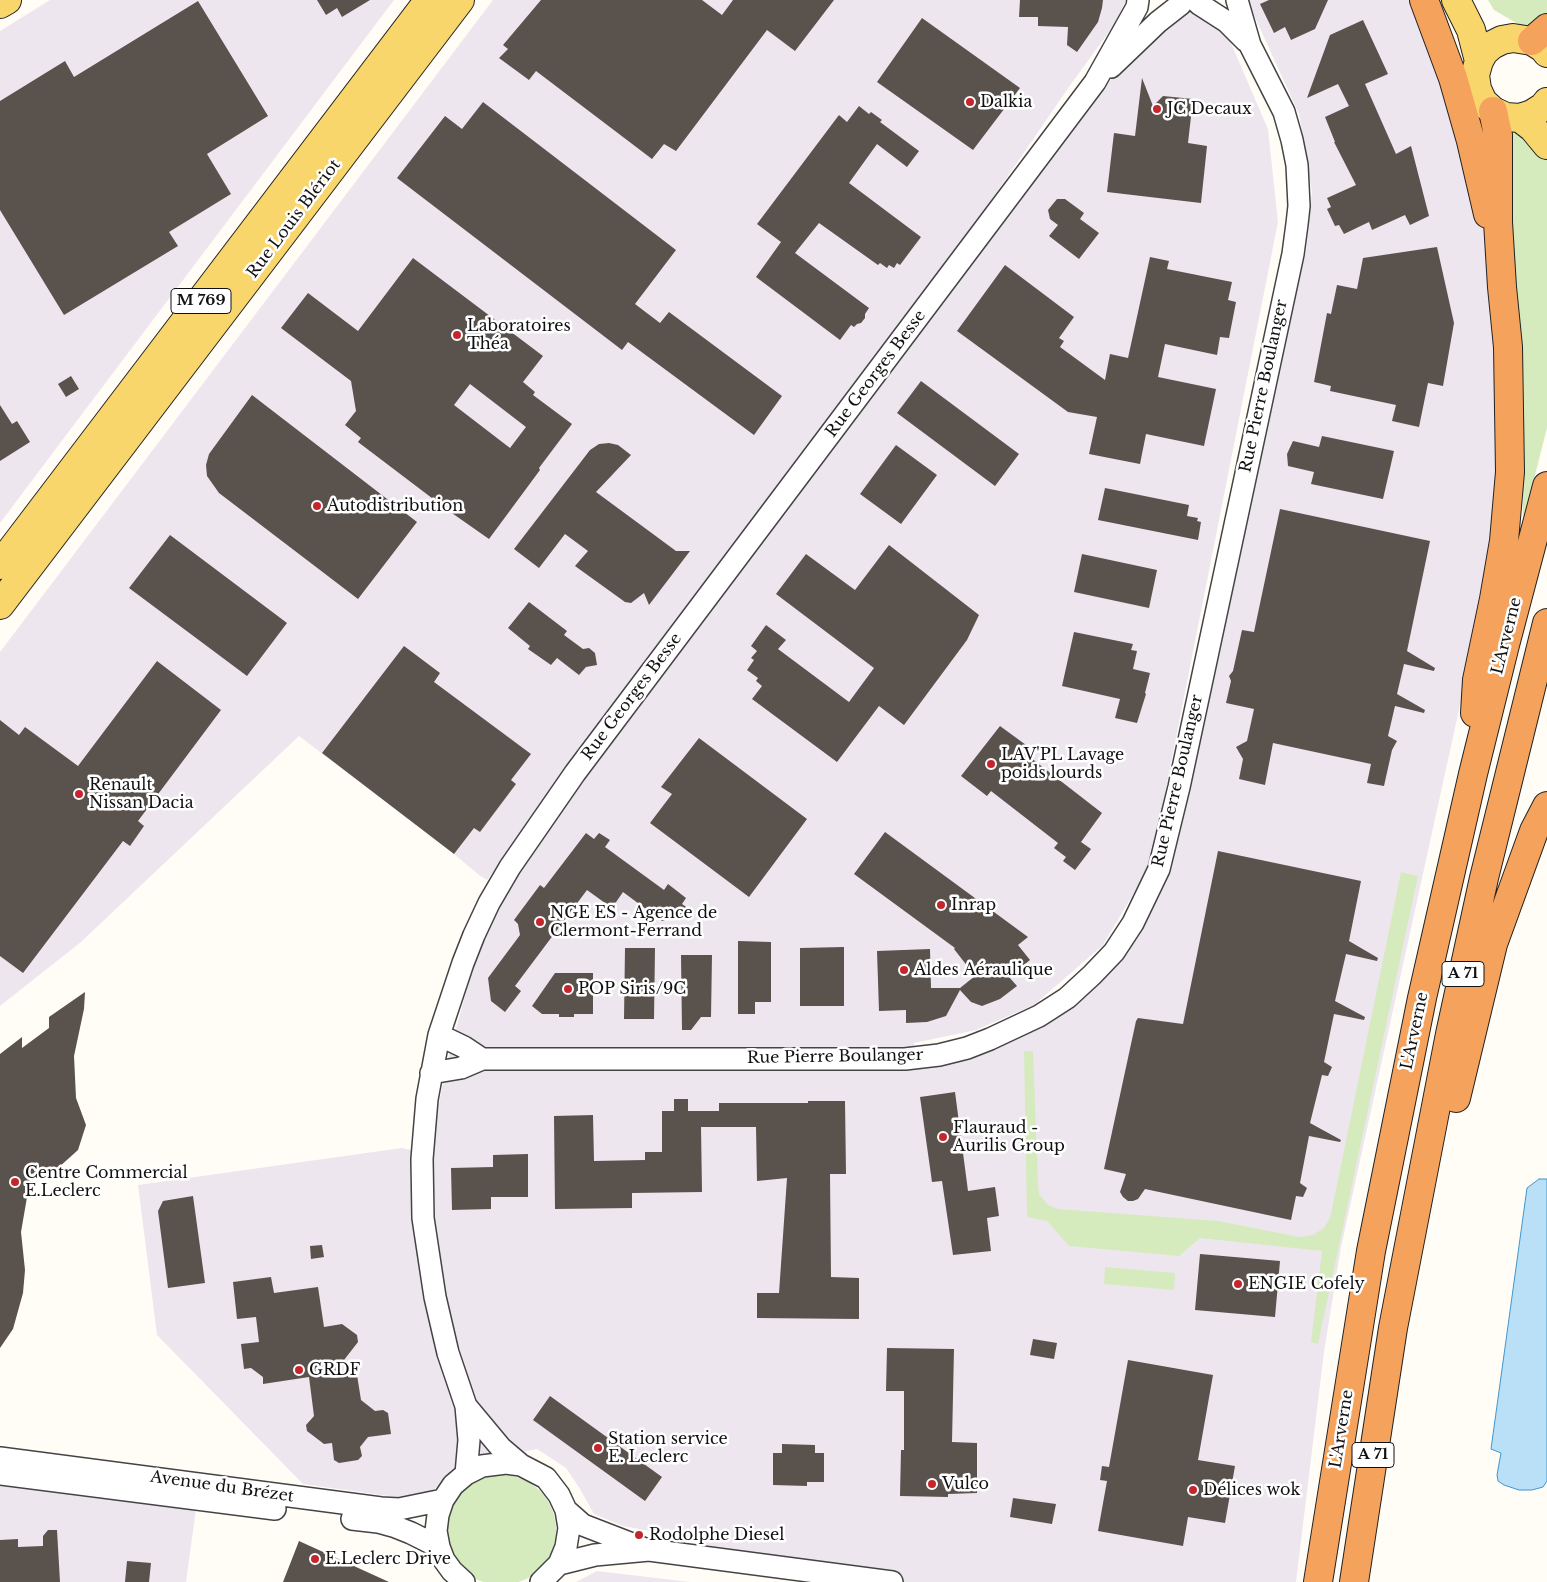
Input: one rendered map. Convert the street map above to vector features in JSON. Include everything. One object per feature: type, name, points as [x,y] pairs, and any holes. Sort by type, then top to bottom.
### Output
[{"type":"highway","points":[[1424,0],[1452,78],[1471,141],[1487,208],[1502,287]]},
{"type":"highway","points":[[1473,774],[1477,680],[1504,541],[1510,472],[1508,347],[1498,222],[1498,135],[1493,111]]},
{"type":"highway","name":"L'Arverne","points":[[1318,1582],[1371,1252],[1422,998],[1473,774],[1547,486]]},
{"type":"highway","name":"A 71","points":[[1354,1582],[1393,1328],[1448,1044],[1482,887],[1547,623]]},
{"type":"highway","points":[[1393,1328],[1435,1198],[1464,1063],[1493,944],[1534,831],[1547,806]]},
{"type":"main road","points":[[0,4],[7,0]]},
{"type":"main road","name":"Rue Louis Blériot","points":[[0,565],[429,0]]},
{"type":"main road","name":"Rue Louis Blériot","points":[[0,605],[460,0]]},
{"type":"main road","points":[[1456,0],[1471,30],[1479,62]]},
{"type":"main road","points":[[1470,0],[1487,19],[1535,40]]},
{"type":"main road","points":[[1535,40],[1502,40],[1492,45],[1484,52],[1479,62],[1476,75],[1477,89],[1483,102],[1493,111],[1506,117],[1520,118],[1532,114],[1547,102]]},
{"type":"main road","points":[[1520,118],[1533,128],[1547,144]]},
{"type":"street","name":"Rue Georges Besse","points":[[466,1474],[469,1440],[466,1406],[441,1325],[433,1289],[423,1218],[421,1178],[423,1124],[439,1036],[474,935],[510,866],[575,774],[1095,82],[1137,7],[1138,0]]},
{"type":"street","name":"Rue Pierre Boulanger","points":[[431,1073],[461,1068],[482,1059],[905,1059],[939,1055],[967,1048],[1039,1016],[1067,998],[1114,952],[1133,923],[1159,869],[1181,778],[1293,254],[1299,206],[1297,165],[1292,140],[1284,112],[1250,45],[1237,0]]},
{"type":"street","name":"Rue Georges Besse","points":[[1095,82],[1158,22],[1189,2]]},
{"type":"street","name":"Rue Pierre Boulanger","points":[[1189,2],[1227,22],[1250,45]]},
{"type":"street","points":[[439,1036],[464,1047],[482,1059]]},
{"type":"street","name":"Rue Georges Besse","points":[[466,1406],[501,1448],[521,1465]]},
{"type":"street","name":"Avenue du Brézet","points":[[0,1458],[382,1508],[399,1509],[443,1500]]},
{"type":"street","points":[[463,1582],[444,1560],[439,1547],[436,1531],[438,1515],[443,1500],[453,1485],[466,1474],[482,1466],[494,1463],[521,1465],[546,1478],[559,1495],[566,1510],[569,1528],[566,1547],[558,1564],[541,1582]]},
{"type":"street","name":"Avenue du Brézet","points":[[0,1474],[378,1522],[411,1533],[439,1547]]},
{"type":"street","points":[[566,1510],[583,1525],[648,1550]]},
{"type":"street","points":[[558,1564],[594,1555],[648,1550],[892,1582]]},
{"type":"shaded area","points":[[50,0],[394,0],[0,523],[0,31]]},
{"type":"shaded area","points":[[493,0],[1126,0],[1114,25],[968,234],[487,880],[299,736],[81,942],[0,1006],[0,652]]},
{"type":"shaded area","points":[[1247,0],[1420,0],[1466,137],[1488,241],[1500,349],[1498,510],[1473,646],[1341,1247],[1324,1352],[1296,1582],[905,1582],[725,1551],[676,1536],[623,1526],[594,1514],[566,1468],[537,1449],[503,1456],[458,1470],[431,1492],[410,1499],[303,1484],[157,1335],[138,1185],[402,1148],[429,1154],[447,1063],[473,966],[495,904],[536,839],[1166,7],[1179,11],[1215,6],[1268,129],[1278,222],[1151,864],[1103,945],[1034,1005],[976,1030],[914,1043],[917,1068],[987,1053],[1049,1020],[1169,870],[1265,411],[1306,252],[1312,192],[1299,114]]},
{"type":"shaded area","points":[[0,1484],[196,1509],[186,1582],[0,1582]]},
{"type":"shaded area","points":[[597,1571],[690,1582],[576,1582]]},
{"type":"green space","points":[[1488,0],[1547,0],[1547,16],[1537,25],[1520,25],[1494,10]]},
{"type":"green space","points":[[1510,129],[1529,133],[1547,160],[1547,428],[1523,522],[1521,419],[1506,232]]},
{"type":"green space","points":[[1401,872],[1418,876],[1318,1344],[1311,1342],[1322,1251],[1200,1238],[1179,1256],[1069,1246],[1047,1221],[1027,1217],[1024,1051],[1033,1051],[1039,1194],[1048,1205],[1058,1209],[1218,1221],[1299,1237],[1313,1235],[1324,1228],[1330,1218]]},
{"type":"green space","points":[[1105,1267],[1175,1273],[1174,1290],[1104,1284]]},
{"type":"green space","points":[[501,1475],[522,1479],[540,1491],[552,1509],[556,1530],[552,1551],[540,1569],[522,1581],[501,1585],[480,1581],[462,1569],[450,1551],[446,1530],[450,1509],[462,1491],[480,1479]]},
{"type":"water","points":[[1539,1179],[1547,1179],[1547,1481],[1543,1487],[1532,1490],[1519,1490],[1498,1481],[1497,1475],[1501,1453],[1491,1449],[1527,1188]]},
{"type":"building","points":[[317,0],[370,0],[342,17],[337,8],[326,15]]},
{"type":"building","points":[[541,0],[702,0],[722,15],[733,0],[834,0],[795,51],[767,30],[676,151],[664,144],[652,159],[536,71],[529,80],[499,58],[508,49],[503,45]]},
{"type":"building","points":[[1020,0],[1103,0],[1098,22],[1077,52],[1067,45],[1068,27],[1038,26],[1038,17],[1019,17]]},
{"type":"building","points":[[1269,0],[1328,0],[1315,29],[1291,40],[1285,27],[1274,33],[1260,4]]},
{"type":"building","points":[[198,1],[268,116],[207,154],[231,194],[169,232],[178,246],[64,315],[0,210],[0,101],[65,61],[74,77]]},
{"type":"building","points":[[922,18],[1020,88],[973,150],[877,82]]},
{"type":"building","points":[[1363,20],[1388,74],[1365,84],[1396,154],[1411,146],[1429,216],[1410,225],[1405,215],[1372,230],[1369,222],[1344,234],[1339,225],[1335,226],[1327,209],[1331,207],[1327,198],[1356,185],[1334,142],[1325,117],[1349,106],[1338,84],[1307,98],[1330,35]]},
{"type":"building","points":[[1142,78],[1153,106],[1163,96],[1193,99],[1188,143],[1207,146],[1201,203],[1107,192],[1114,133],[1135,136]]},
{"type":"building","points":[[483,102],[676,250],[635,304],[660,323],[669,312],[782,396],[754,435],[628,342],[622,350],[397,178],[445,116],[462,129]]},
{"type":"building","points":[[859,106],[869,114],[871,112],[882,120],[880,122],[919,151],[907,167],[877,144],[849,183],[921,237],[900,265],[897,263],[894,268],[889,265],[887,268],[880,263],[878,265],[819,223],[795,253],[869,308],[861,323],[854,327],[851,325],[840,340],[756,277],[781,242],[757,224],[839,115],[847,122]]},
{"type":"building","points":[[1057,199],[1065,199],[1084,213],[1080,219],[1099,233],[1079,259],[1049,236],[1058,225],[1050,219],[1048,210]]},
{"type":"building","points":[[1437,247],[1454,323],[1443,386],[1428,383],[1419,427],[1392,421],[1396,405],[1330,391],[1331,386],[1314,382],[1327,313],[1331,314],[1337,285],[1357,289],[1363,258]]},
{"type":"building","points":[[1150,257],[1169,261],[1167,269],[1232,282],[1228,300],[1236,302],[1229,338],[1220,337],[1217,355],[1165,344],[1158,377],[1216,389],[1204,446],[1146,434],[1140,464],[1089,454],[1097,417],[1068,412],[957,331],[1005,265],[1074,317],[1059,338],[1064,341],[1060,347],[1105,380],[1110,354],[1128,358]]},
{"type":"building","points":[[413,258],[543,356],[523,382],[535,392],[533,395],[572,424],[489,539],[358,442],[361,438],[345,425],[356,411],[351,381],[281,328],[308,293],[358,331]],"holes":[[[470,384],[526,427],[510,448],[454,405]]]},
{"type":"building","points":[[71,376],[79,389],[66,397],[58,384]]},
{"type":"building","points":[[921,381],[1019,454],[995,486],[897,413]]},
{"type":"building","name":"Autodistribution","points":[[252,395],[417,522],[358,599],[219,493],[207,476],[206,465],[209,454]]},
{"type":"building","points":[[0,405],[12,424],[17,421],[30,442],[0,461]]},
{"type":"building","points":[[1322,436],[1394,451],[1383,499],[1311,484],[1314,472],[1288,466],[1287,454],[1293,441],[1319,447]]},
{"type":"building","points":[[609,443],[618,445],[631,455],[596,492],[676,551],[690,551],[649,605],[644,593],[631,603],[625,602],[575,566],[588,551],[565,534],[539,568],[514,549],[590,450],[599,444]]},
{"type":"building","points":[[896,445],[937,475],[901,524],[860,494]]},
{"type":"building","points":[[1105,488],[1189,505],[1187,516],[1198,518],[1197,521],[1201,522],[1198,540],[1098,520]]},
{"type":"building","points":[[1280,509],[1430,541],[1407,651],[1435,668],[1434,671],[1404,664],[1397,694],[1425,710],[1424,713],[1395,706],[1388,736],[1397,741],[1392,750],[1384,786],[1367,783],[1371,764],[1273,743],[1265,785],[1239,779],[1243,759],[1236,747],[1247,741],[1254,709],[1226,703],[1231,681],[1229,676],[1233,671],[1242,630],[1254,632]]},
{"type":"building","points":[[170,535],[287,623],[247,676],[129,588]]},
{"type":"building","points":[[889,545],[979,615],[967,640],[904,725],[879,706],[837,762],[752,699],[762,686],[756,681],[758,678],[747,670],[754,660],[751,658],[757,651],[751,646],[766,625],[786,640],[778,649],[849,702],[874,668],[776,594],[806,554],[855,590]]},
{"type":"building","points":[[1082,554],[1157,570],[1149,608],[1074,592]]},
{"type":"building","points":[[529,602],[567,631],[564,635],[583,649],[589,648],[595,653],[597,665],[586,667],[579,675],[557,658],[551,665],[528,649],[530,646],[508,628]]},
{"type":"building","points":[[1074,632],[1133,644],[1131,650],[1137,651],[1133,669],[1150,673],[1137,723],[1115,718],[1120,699],[1062,686]]},
{"type":"building","points":[[404,646],[440,673],[434,682],[531,754],[511,780],[516,784],[480,832],[474,828],[454,854],[322,753]]},
{"type":"building","name":"Renault Nissan Dacia","points":[[157,661],[221,710],[138,821],[144,826],[130,846],[123,841],[23,973],[0,956],[0,720],[19,735],[25,727],[78,766]]},
{"type":"building","points":[[1000,726],[1026,745],[1022,751],[1102,813],[1081,842],[1091,849],[1075,870],[1063,861],[1066,857],[1054,848],[1058,843],[991,791],[987,796],[961,776]]},
{"type":"building","points":[[699,738],[807,819],[749,897],[650,823],[672,794],[661,787]]},
{"type":"building","name":"Inrap","points":[[885,832],[1028,937],[1018,945],[1030,960],[1009,977],[1017,986],[1000,999],[982,1006],[971,1002],[960,990],[946,1016],[927,1022],[906,1023],[906,1010],[879,1011],[877,951],[930,949],[931,988],[960,988],[975,976],[955,948],[854,874]]},
{"type":"building","points":[[586,833],[594,839],[599,833],[610,840],[605,847],[664,890],[668,884],[686,898],[682,904],[693,912],[662,921],[623,892],[612,908],[587,890],[515,986],[521,991],[505,1012],[491,1001],[488,978],[520,935],[518,924],[514,920],[540,885],[544,888]]},
{"type":"building","name":"Flauraud - Aurilis Group","points":[[1218,851],[1361,881],[1349,941],[1378,958],[1377,961],[1346,954],[1335,1001],[1365,1017],[1364,1020],[1334,1014],[1324,1062],[1332,1067],[1328,1076],[1322,1075],[1310,1123],[1341,1140],[1340,1142],[1309,1136],[1300,1183],[1307,1188],[1303,1197],[1296,1196],[1291,1220],[1145,1189],[1138,1199],[1128,1201],[1120,1192],[1126,1174],[1104,1169],[1136,1021],[1138,1018],[1183,1024]]},
{"type":"building","points":[[738,941],[771,942],[771,1002],[755,1002],[755,1014],[738,1014]]},
{"type":"building","points":[[844,947],[844,1006],[800,1006],[800,948]]},
{"type":"building","points":[[625,948],[655,948],[654,1019],[624,1019]]},
{"type":"building","points":[[681,955],[712,955],[711,1017],[701,1017],[691,1030],[682,1030]]},
{"type":"building","name":"POP Siris/9C","points":[[555,973],[593,973],[593,1014],[574,1014],[574,1017],[559,1017],[559,1014],[542,1014],[532,1006]]},
{"type":"building","name":"Centre Commercial E.Leclerc","points":[[85,992],[84,1009],[74,1056],[76,1098],[86,1125],[78,1150],[58,1168],[31,1174],[21,1232],[25,1270],[23,1293],[13,1329],[0,1348],[0,1054],[22,1037],[22,1048],[49,1028],[49,1017]]},
{"type":"building","points":[[955,1092],[968,1191],[995,1187],[999,1216],[987,1218],[991,1251],[953,1255],[942,1181],[932,1182],[920,1097]]},
{"type":"building","points":[[674,1099],[688,1099],[688,1111],[719,1111],[719,1103],[845,1101],[846,1174],[830,1174],[831,1277],[859,1278],[859,1319],[757,1318],[757,1293],[779,1293],[787,1178],[757,1181],[756,1127],[701,1127],[702,1192],[632,1193],[632,1208],[555,1209],[554,1116],[593,1115],[594,1161],[645,1160],[645,1152],[662,1152],[662,1111],[674,1111]]},
{"type":"building","points":[[528,1154],[528,1197],[491,1197],[491,1209],[452,1210],[451,1168],[493,1167],[493,1155]]},
{"type":"building","points":[[193,1196],[205,1283],[168,1288],[158,1211],[163,1201]]},
{"type":"building","points":[[322,1245],[324,1257],[311,1259],[310,1246]]},
{"type":"building","name":"ENGIE Cofely","points":[[1200,1254],[1280,1261],[1275,1317],[1195,1310]]},
{"type":"building","name":"GRDF","points":[[271,1277],[274,1293],[318,1287],[324,1327],[342,1324],[357,1335],[358,1342],[330,1378],[357,1375],[361,1400],[375,1411],[383,1410],[388,1413],[391,1434],[368,1437],[360,1447],[362,1456],[358,1460],[339,1463],[334,1460],[332,1443],[324,1444],[307,1431],[306,1425],[314,1416],[309,1377],[263,1384],[263,1377],[251,1368],[244,1369],[241,1344],[259,1342],[256,1317],[237,1319],[233,1282]]},
{"type":"building","points":[[1033,1339],[1057,1343],[1054,1359],[1030,1355]]},
{"type":"building","points":[[887,1348],[954,1349],[952,1442],[977,1443],[977,1493],[948,1494],[948,1497],[900,1496],[901,1450],[904,1450],[904,1391],[886,1391]]},
{"type":"building","points":[[1128,1360],[1213,1375],[1198,1460],[1235,1466],[1225,1523],[1188,1517],[1183,1546],[1098,1531],[1107,1481],[1100,1480],[1102,1466],[1109,1467]]},
{"type":"building","name":"Station service E. Leclerc","points":[[550,1396],[662,1477],[645,1501],[533,1420]]},
{"type":"building","points":[[782,1444],[815,1445],[815,1453],[824,1453],[824,1482],[807,1482],[807,1486],[773,1485],[773,1453],[782,1453]]},
{"type":"building","points":[[1013,1498],[1056,1504],[1052,1524],[1010,1517]]},
{"type":"building","points":[[48,1530],[57,1530],[60,1582],[0,1582],[0,1540],[18,1539],[18,1547],[43,1546],[43,1536]]},
{"type":"building","name":"E.Leclerc Drive","points":[[299,1541],[389,1582],[283,1582]]},
{"type":"building","points":[[127,1561],[151,1563],[149,1582],[125,1582]]},
{"type":"place","name":"Dalkia","points":[[970,102]]},
{"type":"place","name":"JC Decaux","points":[[1157,109]]},
{"type":"place","name":"Laboratoires Théa","points":[[457,335]]},
{"type":"place","name":"Autodistribution","points":[[317,506]]},
{"type":"place","name":"LAV'PL Lavage poids lourds","points":[[991,764]]},
{"type":"place","name":"Renault Nissan Dacia","points":[[79,794]]},
{"type":"place","name":"Inrap","points":[[941,905]]},
{"type":"place","name":"NGE ES - Agence de Clermont-Ferrand","points":[[540,922]]},
{"type":"place","name":"Aldes Aéraulique","points":[[904,970]]},
{"type":"place","name":"POP Siris/9C","points":[[568,989]]},
{"type":"place","name":"Flauraud - Aurilis Group","points":[[943,1137]]},
{"type":"place","name":"Centre Commercial E.Leclerc","points":[[15,1182]]},
{"type":"place","name":"ENGIE Cofely","points":[[1238,1284]]},
{"type":"place","name":"GRDF","points":[[299,1370]]},
{"type":"place","name":"Station service E. Leclerc","points":[[598,1448]]},
{"type":"place","name":"Vulco","points":[[932,1484]]},
{"type":"place","name":"Délices wok","points":[[1193,1490]]},
{"type":"place","name":"Rodolphe Diesel","points":[[639,1535]]},
{"type":"place","name":"E.Leclerc Drive","points":[[315,1559]]}]
